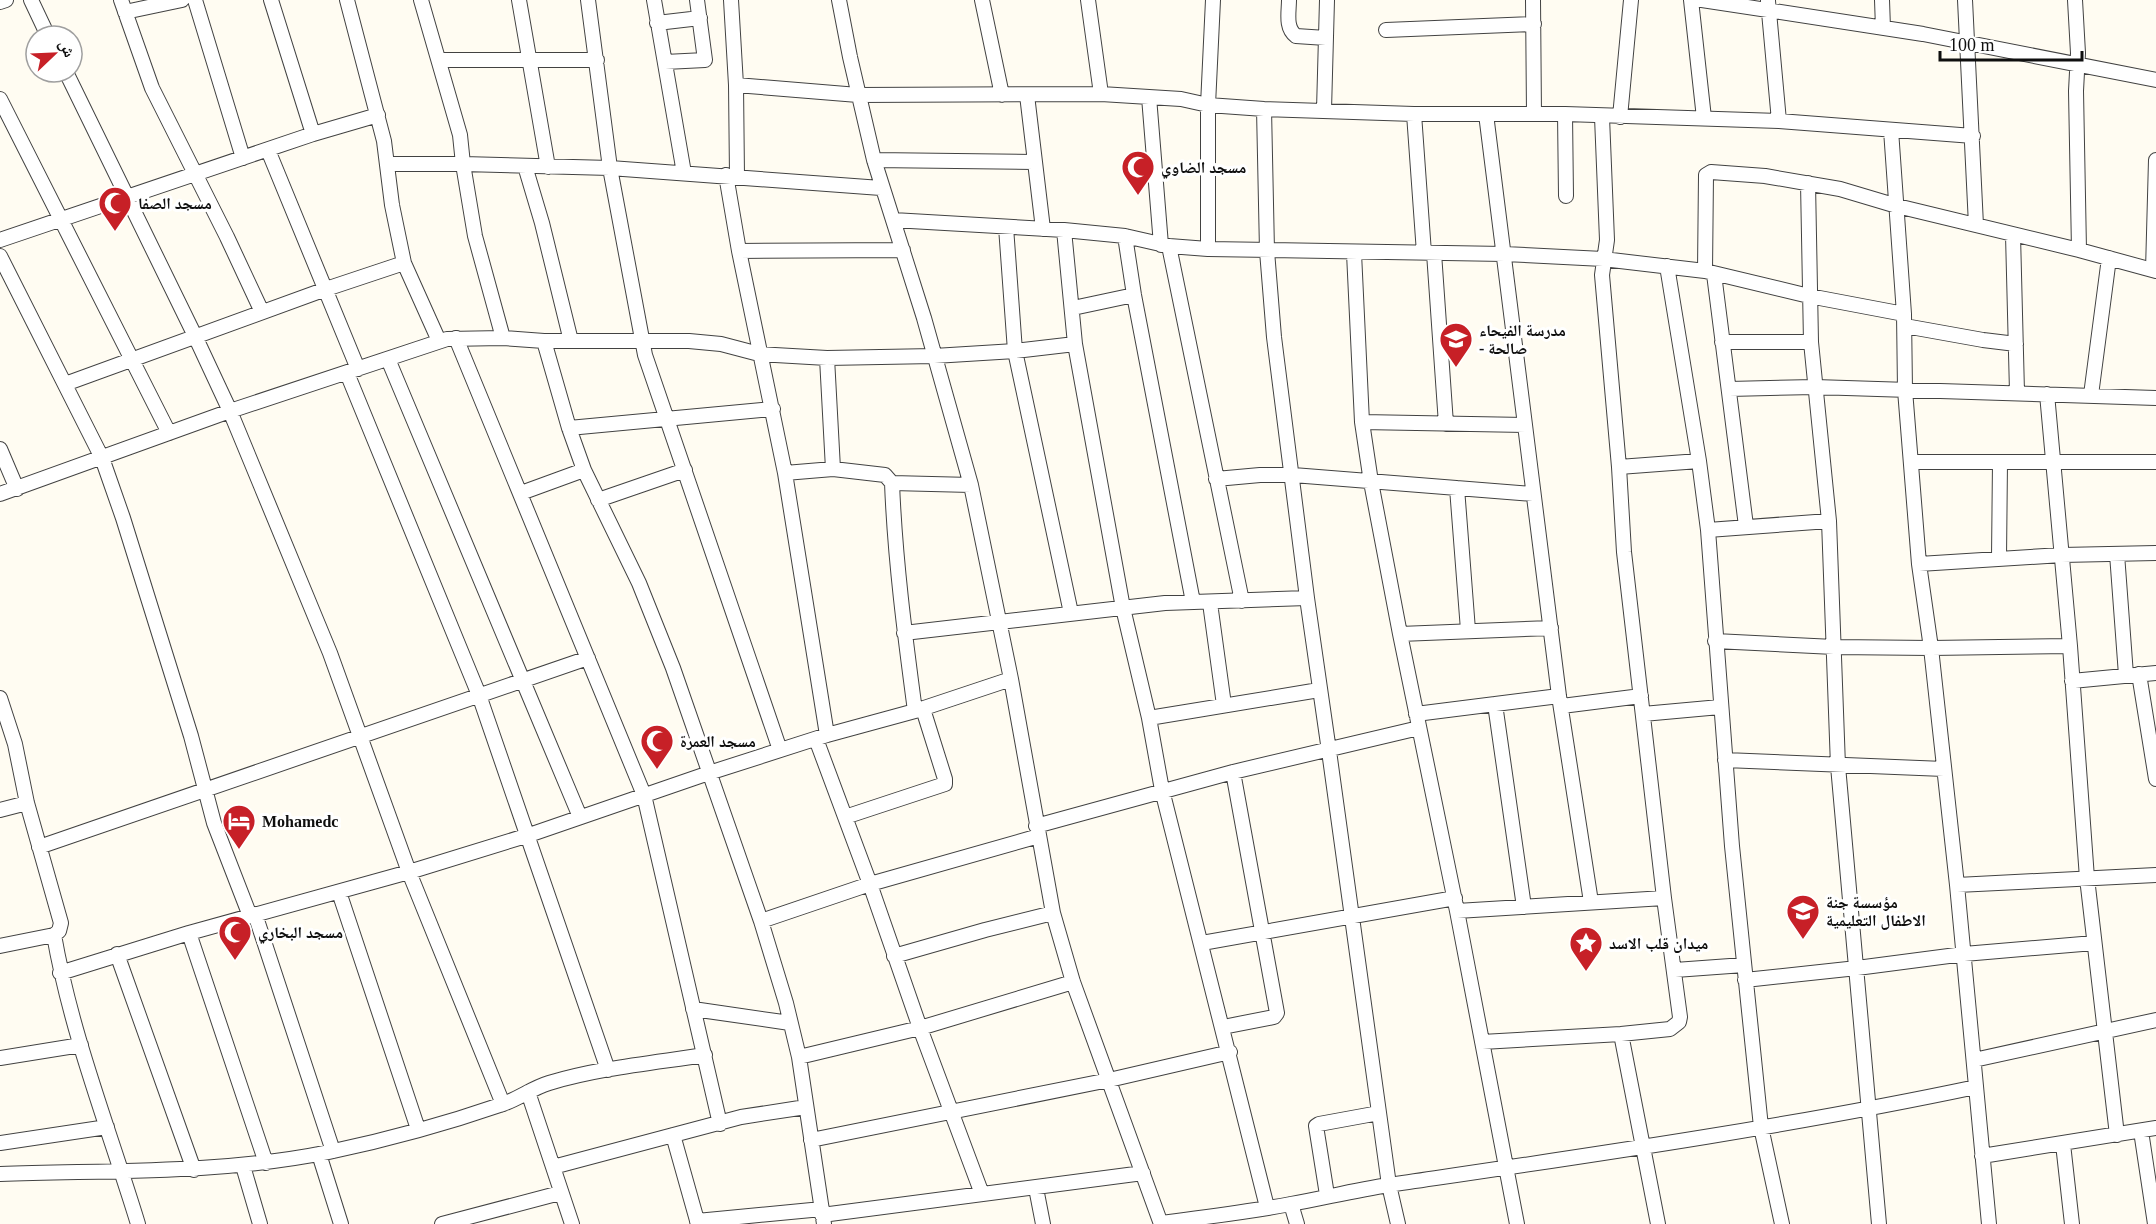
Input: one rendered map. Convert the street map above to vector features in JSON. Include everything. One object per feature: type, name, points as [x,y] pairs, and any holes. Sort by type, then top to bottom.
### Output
[{"type":"street","points":[[0,2],[6,0]]},
{"type":"street","points":[[31,0],[42,24]]},
{"type":"street","points":[[182,0],[123,6],[152,88],[262,312]]},
{"type":"street","points":[[195,0],[243,158]]},
{"type":"street","points":[[271,0],[313,134]]},
{"type":"street","points":[[347,0],[378,115],[404,263],[439,342]]},
{"type":"street","points":[[421,0],[460,135],[475,236],[503,338]]},
{"type":"street","points":[[519,0],[548,167]]},
{"type":"street","points":[[588,0],[610,168],[642,339],[651,374],[780,750]]},
{"type":"street","points":[[654,0],[684,173]]},
{"type":"street","points":[[665,62],[705,60],[697,0]]},
{"type":"street","points":[[731,0],[736,85],[731,176],[738,251],[773,409],[822,737],[845,817],[982,1194]]},
{"type":"street","points":[[839,0],[873,160],[954,418],[971,485],[1000,621],[1053,913],[1073,982],[1161,1224],[1291,1204],[1327,1195],[1389,1185],[1507,1169],[1868,1110],[1976,1087]]},
{"type":"street","points":[[982,0],[1002,95]]},
{"type":"street","points":[[1088,0],[1101,94]]},
{"type":"street","points":[[1208,249],[1208,105],[1213,0]]},
{"type":"street","points":[[1289,0],[1288,24],[1292,33],[1296,36],[1326,38]]},
{"type":"street","points":[[1324,110],[1327,0]]},
{"type":"street","points":[[1533,0],[1534,114]]},
{"type":"street","points":[[1620,117],[1631,0]]},
{"type":"street","points":[[1691,0],[1704,118]]},
{"type":"street","points":[[1702,0],[1768,5],[2156,80]]},
{"type":"street","points":[[1882,0],[1883,28]]},
{"type":"street","points":[[1965,0],[1969,44],[1976,225]]},
{"type":"street","points":[[2075,0],[2078,64],[2076,91],[2079,250]]},
{"type":"street","points":[[1768,5],[1779,121]]},
{"type":"street","points":[[657,23],[700,18]]},
{"type":"street","points":[[1386,30],[1534,24]]},
{"type":"street","points":[[439,60],[597,60]]},
{"type":"street","points":[[72,84],[230,411],[330,653],[409,872],[503,1104]]},
{"type":"street","points":[[736,85],[858,94],[1101,94],[1197,101],[1208,105],[1264,109],[1414,114],[1564,114],[1779,121],[1973,136]]},
{"type":"street","points":[[1027,95],[1043,229]]},
{"type":"street","points":[[1149,97],[1165,245],[1242,601]]},
{"type":"street","points":[[0,99],[63,219],[169,434]]},
{"type":"street","points":[[1264,109],[1267,251],[1274,337],[1293,475],[1306,598],[1389,1185],[1398,1224]]},
{"type":"street","points":[[1414,114],[1446,424]]},
{"type":"street","points":[[1486,114],[1533,494],[1591,902]]},
{"type":"street","points":[[1564,114],[1566,196]]},
{"type":"street","points":[[0,240],[313,134],[378,115]]},
{"type":"street","points":[[1482,1042],[1670,1029],[1679,1022],[1680,1017],[1626,580],[1619,467],[1602,275],[1606,240],[1602,117]]},
{"type":"street","points":[[1891,130],[1904,320],[1905,390],[1919,564],[1931,648],[1957,885],[1989,1224]]},
{"type":"street","points":[[268,150],[326,289],[353,371],[479,696],[529,835],[608,1070]]},
{"type":"street","points":[[873,160],[1034,162]]},
{"type":"street","points":[[1746,526],[1729,389],[1710,272],[1706,175],[1708,172],[1756,175],[1852,192],[1897,206],[2154,270],[2156,160]]},
{"type":"street","points":[[387,164],[610,168],[881,188]]},
{"type":"street","points":[[525,166],[572,341]]},
{"type":"street","points":[[1808,183],[1811,342],[1829,521],[1838,766],[1879,1224]]},
{"type":"street","points":[[893,220],[1064,230],[1125,236],[1165,245],[1208,249],[1504,254],[1603,259],[1667,266],[1710,272],[1983,340],[2016,344]]},
{"type":"street","points":[[1006,227],[1015,351],[1071,613]]},
{"type":"street","points":[[1064,230],[1075,344],[1123,608],[1149,718],[1162,790],[1230,1052],[1267,1207]]},
{"type":"street","points":[[2013,235],[2017,392]]},
{"type":"street","points":[[1125,236],[1134,296],[1193,602]]},
{"type":"street","points":[[738,251],[903,250]]},
{"type":"street","points":[[1354,253],[1362,422],[1371,482],[1456,904],[1517,1224]]},
{"type":"street","points":[[0,255],[102,458],[191,736],[214,823],[252,915],[326,1152],[340,1224]]},
{"type":"street","points":[[2091,395],[2109,258]]},
{"type":"street","points":[[64,384],[404,263]]},
{"type":"street","points":[[1667,266],[1708,530],[1720,707],[1761,1127],[1782,1224]]},
{"type":"street","points":[[1073,308],[1134,296]]},
{"type":"street","points":[[456,338],[644,795],[720,1124]]},
{"type":"street","points":[[0,494],[230,411],[456,338],[544,341],[642,339],[707,342],[759,354],[827,358],[934,356],[1015,351],[1075,344]]},
{"type":"street","points":[[544,341],[569,428],[584,470],[639,583],[673,668],[761,921],[799,1057],[823,1216]]},
{"type":"street","points":[[1722,342],[1811,342]]},
{"type":"street","points":[[827,358],[833,470]]},
{"type":"street","points":[[388,359],[525,680],[580,817]]},
{"type":"street","points":[[1729,389],[1815,387],[2156,398]]},
{"type":"street","points":[[2047,394],[2070,646],[2087,878],[2117,1135]]},
{"type":"street","points":[[569,428],[773,409]]},
{"type":"street","points":[[1362,422],[1525,425]]},
{"type":"street","points":[[0,449],[17,489]]},
{"type":"street","points":[[1619,467],[1699,461]]},
{"type":"street","points":[[1912,462],[2156,462]]},
{"type":"street","points":[[1999,558],[2000,462]]},
{"type":"street","points":[[521,493],[584,470]]},
{"type":"street","points":[[598,500],[685,470]]},
{"type":"street","points":[[784,473],[833,470],[885,475],[892,483],[904,633],[919,710],[945,779],[945,784],[845,817]]},
{"type":"street","points":[[1216,479],[1293,475],[1533,494]]},
{"type":"street","points":[[892,483],[971,485]]},
{"type":"street","points":[[1457,488],[1468,630]]},
{"type":"street","points":[[1708,530],[1829,521]]},
{"type":"street","points":[[1919,564],[2062,555],[2156,553]]},
{"type":"street","points":[[2117,554],[2133,675],[2156,778]]},
{"type":"street","points":[[904,633],[1123,608],[1193,602],[1306,598]]},
{"type":"street","points":[[1210,603],[1224,705]]},
{"type":"street","points":[[1400,634],[1551,628]]},
{"type":"street","points":[[1715,641],[1834,647],[2070,646]]},
{"type":"street","points":[[39,847],[588,658]]},
{"type":"street","points":[[2072,681],[2156,673]]},
{"type":"street","points":[[60,973],[117,954],[409,872],[529,835],[780,750],[919,710],[1011,679]]},
{"type":"street","points":[[1149,718],[1319,690]]},
{"type":"street","points":[[761,921],[1162,790],[1329,751],[1418,721],[1495,704],[1641,696]]},
{"type":"street","points":[[0,698],[15,744],[27,803],[61,923],[59,931],[54,935],[0,946]]},
{"type":"street","points":[[1495,704],[1524,907]]},
{"type":"street","points":[[1643,714],[1720,707]]},
{"type":"street","points":[[1725,760],[1944,770]]},
{"type":"street","points":[[1223,1027],[1276,1016],[1233,772]]},
{"type":"street","points":[[0,810],[27,803]]},
{"type":"street","points":[[1957,885],[2156,875]]},
{"type":"street","points":[[339,892],[418,1129]]},
{"type":"street","points":[[1202,943],[1351,918],[1456,904],[1524,907],[1664,898]]},
{"type":"street","points":[[894,956],[1053,913]]},
{"type":"street","points":[[189,933],[266,1163]]},
{"type":"street","points":[[54,935],[60,973],[138,1224]]},
{"type":"street","points":[[1745,980],[1964,954],[2094,943]]},
{"type":"street","points":[[117,954],[194,1170]]},
{"type":"street","points":[[1675,970],[1744,965]]},
{"type":"street","points":[[799,1057],[920,1028],[1073,982]]},
{"type":"street","points":[[693,1009],[790,1023]]},
{"type":"street","points":[[1974,1060],[2156,1020]]},
{"type":"street","points":[[1621,1034],[1658,1224]]},
{"type":"street","points":[[0,1058],[81,1045]]},
{"type":"street","points":[[811,1140],[1109,1080],[1230,1052]]},
{"type":"street","points":[[0,1174],[194,1170],[266,1163],[326,1152],[418,1129],[503,1104],[547,1084],[582,1074],[705,1055]]},
{"type":"street","points":[[528,1092],[572,1224]]},
{"type":"street","points":[[553,1167],[741,1118],[806,1107]]},
{"type":"street","points":[[1327,1195],[1316,1126],[1379,1113]]},
{"type":"street","points":[[0,1143],[107,1127]]},
{"type":"street","points":[[1982,1156],[2156,1128]]},
{"type":"street","points":[[2141,1131],[2155,1224]]},
{"type":"street","points":[[674,1135],[697,1223],[823,1216],[1143,1173]]},
{"type":"street","points":[[2063,1144],[2073,1224]]},
{"type":"street","points":[[243,1166],[260,1224]]},
{"type":"street","points":[[1036,1188],[1043,1224]]},
{"type":"street","points":[[442,1224],[560,1193]]},
{"type":"street","points":[[1291,1204],[1297,1224]]},
{"type":"place","name":"مسجد الضاوي","points":[[1138,196]]},
{"type":"place","name":"مسجد الصفا","points":[[115,232]]},
{"type":"place","name":"مدرسة الفيحاء - صالحة","points":[[1456,368]]},
{"type":"place","name":"مسجد العمرة","points":[[657,770]]},
{"type":"place","name":"Mohamedc","points":[[239,850]]},
{"type":"place","name":"مؤسسة جنة الاطفال التعليمية","points":[[1803,940]]},
{"type":"place","name":"مسجد البخاري","points":[[235,961]]},
{"type":"place","name":"ميدان قلب الاسد","points":[[1586,972]]}]
